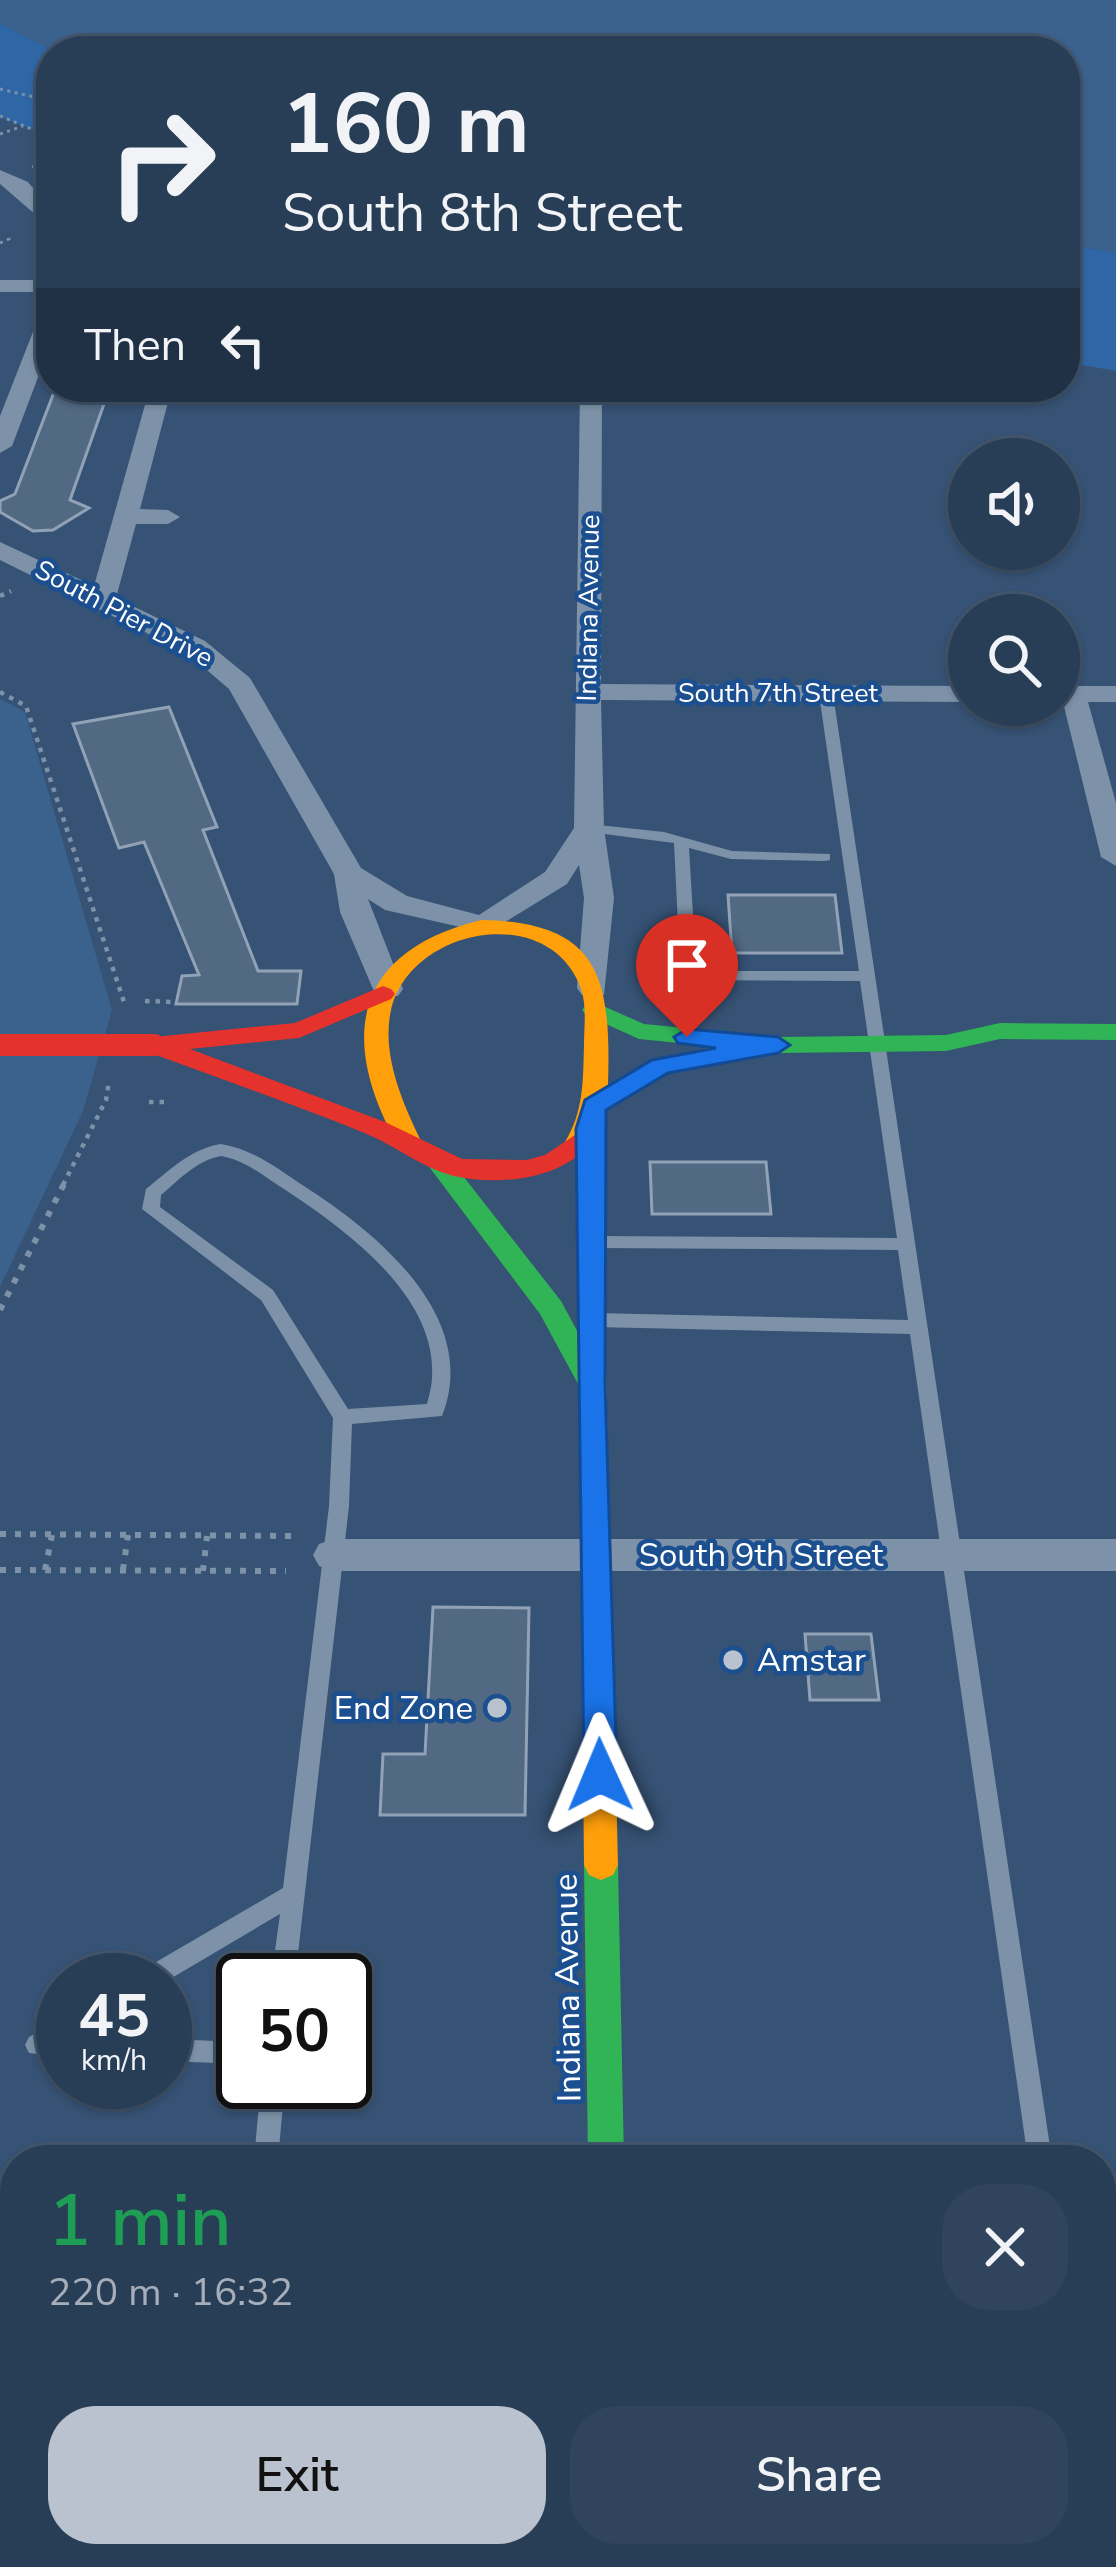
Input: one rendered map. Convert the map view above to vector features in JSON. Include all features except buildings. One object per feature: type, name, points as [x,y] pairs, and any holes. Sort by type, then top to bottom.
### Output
[{"type":"main road","points":[[0,1045],[154,1045],[299,1030],[385,991],[410,959],[483,924],[521,927],[553,941],[594,999],[639,1031],[778,1045],[946,1043],[1000,1031],[1116,1032]]},
{"type":"main road","points":[[385,991],[384,1089],[409,1143]]},
{"type":"main road","points":[[592,1117],[594,999]]},
{"type":"main road","points":[[946,1043],[998,1053],[1116,1056]]},
{"type":"main road","points":[[154,1045],[409,1143],[440,1164],[492,1171],[541,1165],[566,1154],[592,1117],[661,1066],[778,1045]]},
{"type":"main road","name":"Indiana Avenue","points":[[592,1117],[590,1320],[606,2145]]},
{"type":"main road","name":"Indiana Avenue","points":[[440,1164],[551,1308],[591,1383]]},
{"type":"street","points":[[6,183],[36,209]]},
{"type":"street","points":[[0,286],[36,286]]},
{"type":"street","points":[[0,446],[6,418],[36,349]]},
{"type":"street","points":[[103,599],[157,402]]},
{"type":"street","name":"Indiana Avenue","points":[[591,402],[587,692],[589,828],[598,874],[594,999]]},
{"type":"street","points":[[126,516],[168,517]]},
{"type":"street","name":"South Pier Drive","points":[[0,550],[196,646],[232,675],[349,874],[356,912],[385,991]]},
{"type":"street","name":"South 7th Street","points":[[587,692],[948,694]]},
{"type":"street","points":[[1080,694],[1116,694]]},
{"type":"street","points":[[1075,726],[1116,857]]},
{"type":"street","points":[[483,924],[556,878],[589,828]]},
{"type":"street","name":"South Pier Drive","points":[[349,874],[395,903],[483,924]]},
{"type":"street","name":"South 9th Street","points":[[334,1555],[1116,1555]]},
{"type":"lane","points":[[826,694],[1038,2145]]},
{"type":"lane","points":[[589,828],[731,855],[825,856]]},
{"type":"lane","points":[[681,842],[688,966],[701,976],[868,976]]},
{"type":"lane","points":[[286,1953],[324,1594],[334,1555],[344,1417],[267,1295],[151,1209],[152,1193],[207,1151],[233,1151],[343,1217],[407,1283],[443,1352],[445,1385],[435,1412],[344,1417]]},
{"type":"lane","points":[[590,1242],[905,1244]]},
{"type":"lane","points":[[590,1320],[917,1327]]},
{"type":"lane","points":[[192,1953],[291,1895]]},
{"type":"lane","points":[[267,2145],[271,2109]]},
{"type":"path","points":[[0,89],[36,97]]},
{"type":"path","points":[[0,116],[36,131]]},
{"type":"path","points":[[0,134],[23,126]]},
{"type":"path","points":[[0,242],[10,238],[6,235]]},
{"type":"path","points":[[0,596],[11,591]]},
{"type":"path","points":[[0,692],[26,706],[125,1005],[121,1024]]},
{"type":"path","points":[[146,1001],[174,1002]]},
{"type":"path","points":[[0,1310],[106,1100],[113,1062]]},
{"type":"path","points":[[149,1102],[165,1102]]},
{"type":"path","points":[[0,1534],[294,1536]]},
{"type":"path","points":[[45,1570],[52,1534]]},
{"type":"path","points":[[123,1570],[128,1535]]},
{"type":"path","points":[[203,1571],[207,1536]]},
{"type":"path","points":[[0,1570],[286,1571]]},
{"type":"shaded area","points":[[0,0],[1116,0],[1116,252],[1080,247],[1080,36],[36,36],[36,42],[0,23]]},
{"type":"shaded area","points":[[0,23],[36,42],[36,131],[0,117]]},
{"type":"shaded area","points":[[1080,247],[1116,252],[1116,371],[1080,365]]},
{"type":"shaded area","points":[[0,699],[25,712],[112,1010],[83,1111],[0,1287]]},
{"type":"traffic: fast","points":[[594,1010],[639,1031],[778,1045],[946,1043],[1000,1031],[1116,1032]]},
{"type":"traffic: fast","points":[[440,1164],[551,1308],[588,1377]]},
{"type":"traffic: fast","points":[[601,1865],[606,2145]]},
{"type":"traffic: slow","points":[[409,1143],[380,1061],[379,1009],[392,977],[415,953],[446,936],[481,927],[516,928],[549,938],[576,957],[593,988],[594,1099],[578,1142]]},
{"type":"traffic: slow","points":[[594,1106],[661,1066],[718,1054]]},
{"type":"traffic: slow","points":[[589,1129],[601,1865]]},
{"type":"traffic: jam","points":[[167,1044],[299,1030],[383,994]]},
{"type":"traffic: jam","points":[[0,1045],[154,1045]]},
{"type":"traffic: jam","points":[[154,1045],[376,1128],[458,1168],[527,1169],[554,1161],[578,1142]]},
{"type":"place","name":"Amstar","points":[[733,1660]]},
{"type":"place","name":"End Zone","points":[[497,1708]]},
{"type":"route","points":[[600,1775],[591,1383],[589,1129],[594,1106],[661,1066],[778,1045],[687,1037]]}]
